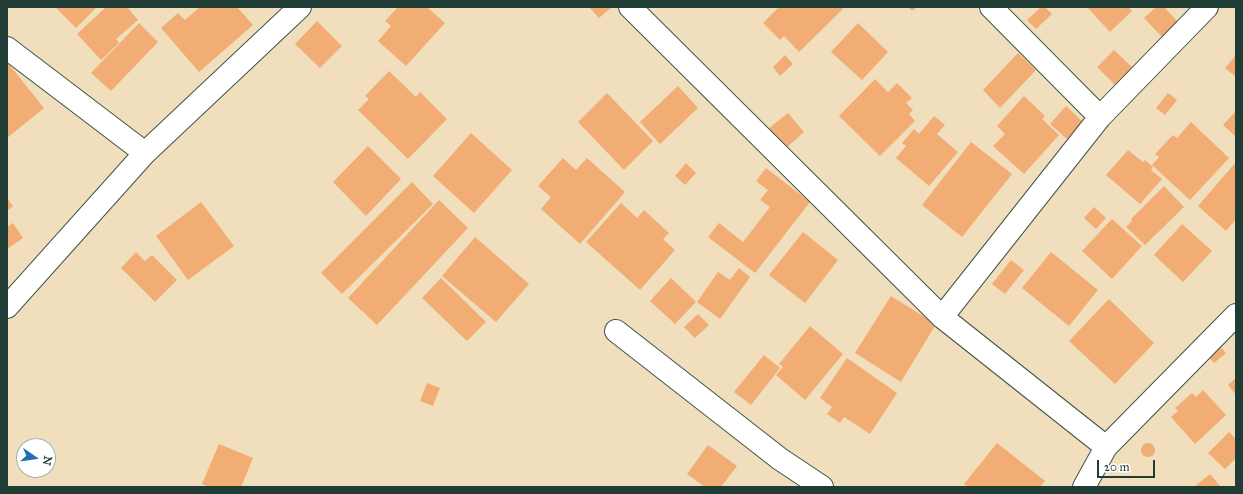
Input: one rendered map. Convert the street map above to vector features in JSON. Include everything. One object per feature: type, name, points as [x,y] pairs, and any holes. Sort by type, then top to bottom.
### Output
[{"type":"street","points":[[630,7],[942,317],[1106,447]]},
{"type":"street","points":[[991,7],[1100,118]]},
{"type":"street","points":[[942,317],[1100,118],[1207,7]]},
{"type":"street","points":[[7,307],[145,153],[293,9]]},
{"type":"street","points":[[7,48],[145,153]]},
{"type":"street","points":[[1088,485],[1106,447],[1235,320]]},
{"type":"street","points":[[616,331],[780,459],[822,487]]},
{"type":"building","points":[[55,7],[97,7],[76,28]]},
{"type":"building","points":[[106,7],[127,7],[138,20],[116,39],[119,43],[101,60],[77,34]]},
{"type":"building","points":[[200,7],[237,7],[253,25],[199,72],[161,28],[178,13],[185,20]]},
{"type":"building","points":[[398,7],[427,7],[445,23],[406,66],[378,41],[391,26],[385,21]]},
{"type":"building","points":[[589,7],[612,7],[599,18]]},
{"type":"building","points":[[779,7],[841,7],[843,9],[799,52],[784,36],[780,40],[763,23]]},
{"type":"building","points":[[908,7],[917,7],[912,11]]},
{"type":"building","points":[[1041,7],[1045,7],[1052,14],[1036,29],[1027,20]]},
{"type":"building","points":[[1087,7],[1128,7],[1132,11],[1110,32]]},
{"type":"building","points":[[1156,7],[1164,7],[1178,22],[1162,37],[1144,18]]},
{"type":"building","points":[[317,21],[342,46],[320,68],[295,44]]},
{"type":"building","points":[[139,23],[158,42],[111,91],[91,73]]},
{"type":"building","points":[[858,23],[888,52],[862,80],[831,52]]},
{"type":"building","points":[[1114,50],[1133,68],[1116,86],[1097,67]]},
{"type":"building","points":[[1018,53],[1036,70],[1000,108],[983,90]]},
{"type":"building","points":[[785,55],[793,64],[780,76],[773,67]]},
{"type":"building","points":[[1236,55],[1236,77],[1225,68]]},
{"type":"building","points":[[7,62],[44,108],[7,138]]},
{"type":"building","points":[[389,71],[416,97],[420,92],[447,119],[408,159],[358,110],[369,99],[365,96]]},
{"type":"building","points":[[875,79],[888,92],[897,83],[912,98],[906,103],[913,110],[909,114],[915,121],[880,156],[839,116]]},
{"type":"building","points":[[678,86],[698,108],[660,144],[640,122]]},
{"type":"building","points":[[607,93],[653,141],[624,170],[578,122]]},
{"type":"building","points":[[1168,93],[1177,100],[1165,115],[1156,108]]},
{"type":"building","points":[[1024,96],[1045,116],[1042,119],[1059,135],[1024,174],[993,146],[1005,134],[997,126]]},
{"type":"building","points":[[1066,106],[1083,122],[1067,139],[1050,124]]},
{"type":"building","points":[[1236,111],[1236,137],[1223,125]]},
{"type":"building","points":[[788,113],[804,132],[785,149],[768,129]]},
{"type":"building","points":[[934,116],[945,125],[937,134],[958,152],[929,186],[896,158],[906,146],[902,143],[914,129],[919,134]]},
{"type":"building","points":[[1191,122],[1229,158],[1190,200],[1152,165],[1159,157],[1155,154],[1173,135],[1177,138]]},
{"type":"building","points":[[471,133],[512,170],[474,213],[433,176]]},
{"type":"building","points":[[971,142],[1012,174],[962,237],[922,205]]},
{"type":"building","points":[[368,146],[401,179],[366,216],[333,182]]},
{"type":"building","points":[[1128,150],[1143,162],[1145,160],[1153,167],[1151,170],[1162,179],[1140,204],[1106,175]]},
{"type":"building","points":[[563,158],[576,170],[587,158],[625,192],[580,244],[541,209],[551,197],[538,186]]},
{"type":"building","points":[[1236,162],[1236,219],[1226,231],[1198,206]]},
{"type":"building","points":[[686,163],[696,173],[685,185],[675,176]]},
{"type":"building","points":[[766,168],[810,202],[755,273],[708,237],[719,223],[743,242],[770,207],[760,200],[768,190],[756,181]]},
{"type":"building","points":[[412,182],[433,204],[342,294],[321,273]]},
{"type":"building","points":[[1164,186],[1184,207],[1145,245],[1126,227],[1132,221],[1131,219]]},
{"type":"building","points":[[7,198],[13,206],[7,211]]},
{"type":"building","points":[[439,200],[468,228],[377,325],[348,298]]},
{"type":"building","points":[[201,202],[234,246],[188,280],[156,236]]},
{"type":"building","points":[[621,203],[637,218],[644,210],[669,233],[663,239],[675,250],[640,290],[586,242]]},
{"type":"building","points":[[1094,207],[1106,218],[1096,229],[1084,218]]},
{"type":"building","points":[[1112,219],[1142,246],[1112,279],[1082,251]]},
{"type":"building","points":[[13,223],[23,238],[7,249],[7,227]]},
{"type":"building","points":[[1182,224],[1212,251],[1183,282],[1154,255]]},
{"type":"building","points":[[803,232],[838,260],[805,303],[769,275]]},
{"type":"building","points":[[475,237],[529,284],[496,322],[442,276]]},
{"type":"building","points":[[136,252],[145,261],[152,255],[177,280],[155,302],[121,268]]},
{"type":"building","points":[[1051,252],[1098,290],[1069,326],[1022,288]]},
{"type":"building","points":[[1011,260],[1024,270],[1005,294],[992,284]]},
{"type":"building","points":[[739,268],[750,277],[720,319],[697,302],[718,272],[730,280]]},
{"type":"building","points":[[441,278],[486,322],[467,341],[422,298]]},
{"type":"building","points":[[671,278],[696,302],[675,324],[650,301]]},
{"type":"building","points":[[891,296],[936,324],[901,382],[855,353]]},
{"type":"building","points":[[1109,299],[1154,343],[1115,384],[1069,341]]},
{"type":"building","points":[[698,314],[709,325],[695,338],[684,327]]},
{"type":"building","points":[[810,326],[843,354],[805,400],[776,375],[783,367],[779,364]]},
{"type":"building","points":[[1218,344],[1226,353],[1214,363],[1206,354]]},
{"type":"building","points":[[764,355],[780,368],[751,405],[734,392]]},
{"type":"building","points":[[847,358],[897,393],[870,434],[844,417],[840,423],[827,414],[832,407],[820,398]]},
{"type":"building","points":[[1236,378],[1236,395],[1228,385]]},
{"type":"building","points":[[427,383],[440,388],[433,406],[420,401]]},
{"type":"building","points":[[1203,390],[1226,415],[1195,444],[1171,417],[1178,411],[1175,408],[1192,393],[1196,397]]},
{"type":"building","points":[[1229,432],[1236,439],[1236,458],[1225,469],[1208,453]]},
{"type":"building","points":[[997,443],[1045,481],[1040,487],[968,487],[964,484]]},
{"type":"building","points":[[1148,443],[1153,445],[1155,450],[1153,455],[1148,457],[1143,455],[1141,450],[1143,445]]},
{"type":"building","points":[[219,444],[253,458],[241,487],[209,487],[202,484]]},
{"type":"building","points":[[708,445],[737,466],[721,487],[705,487],[687,474]]},
{"type":"building","points":[[1210,474],[1221,487],[1194,487]]}]
